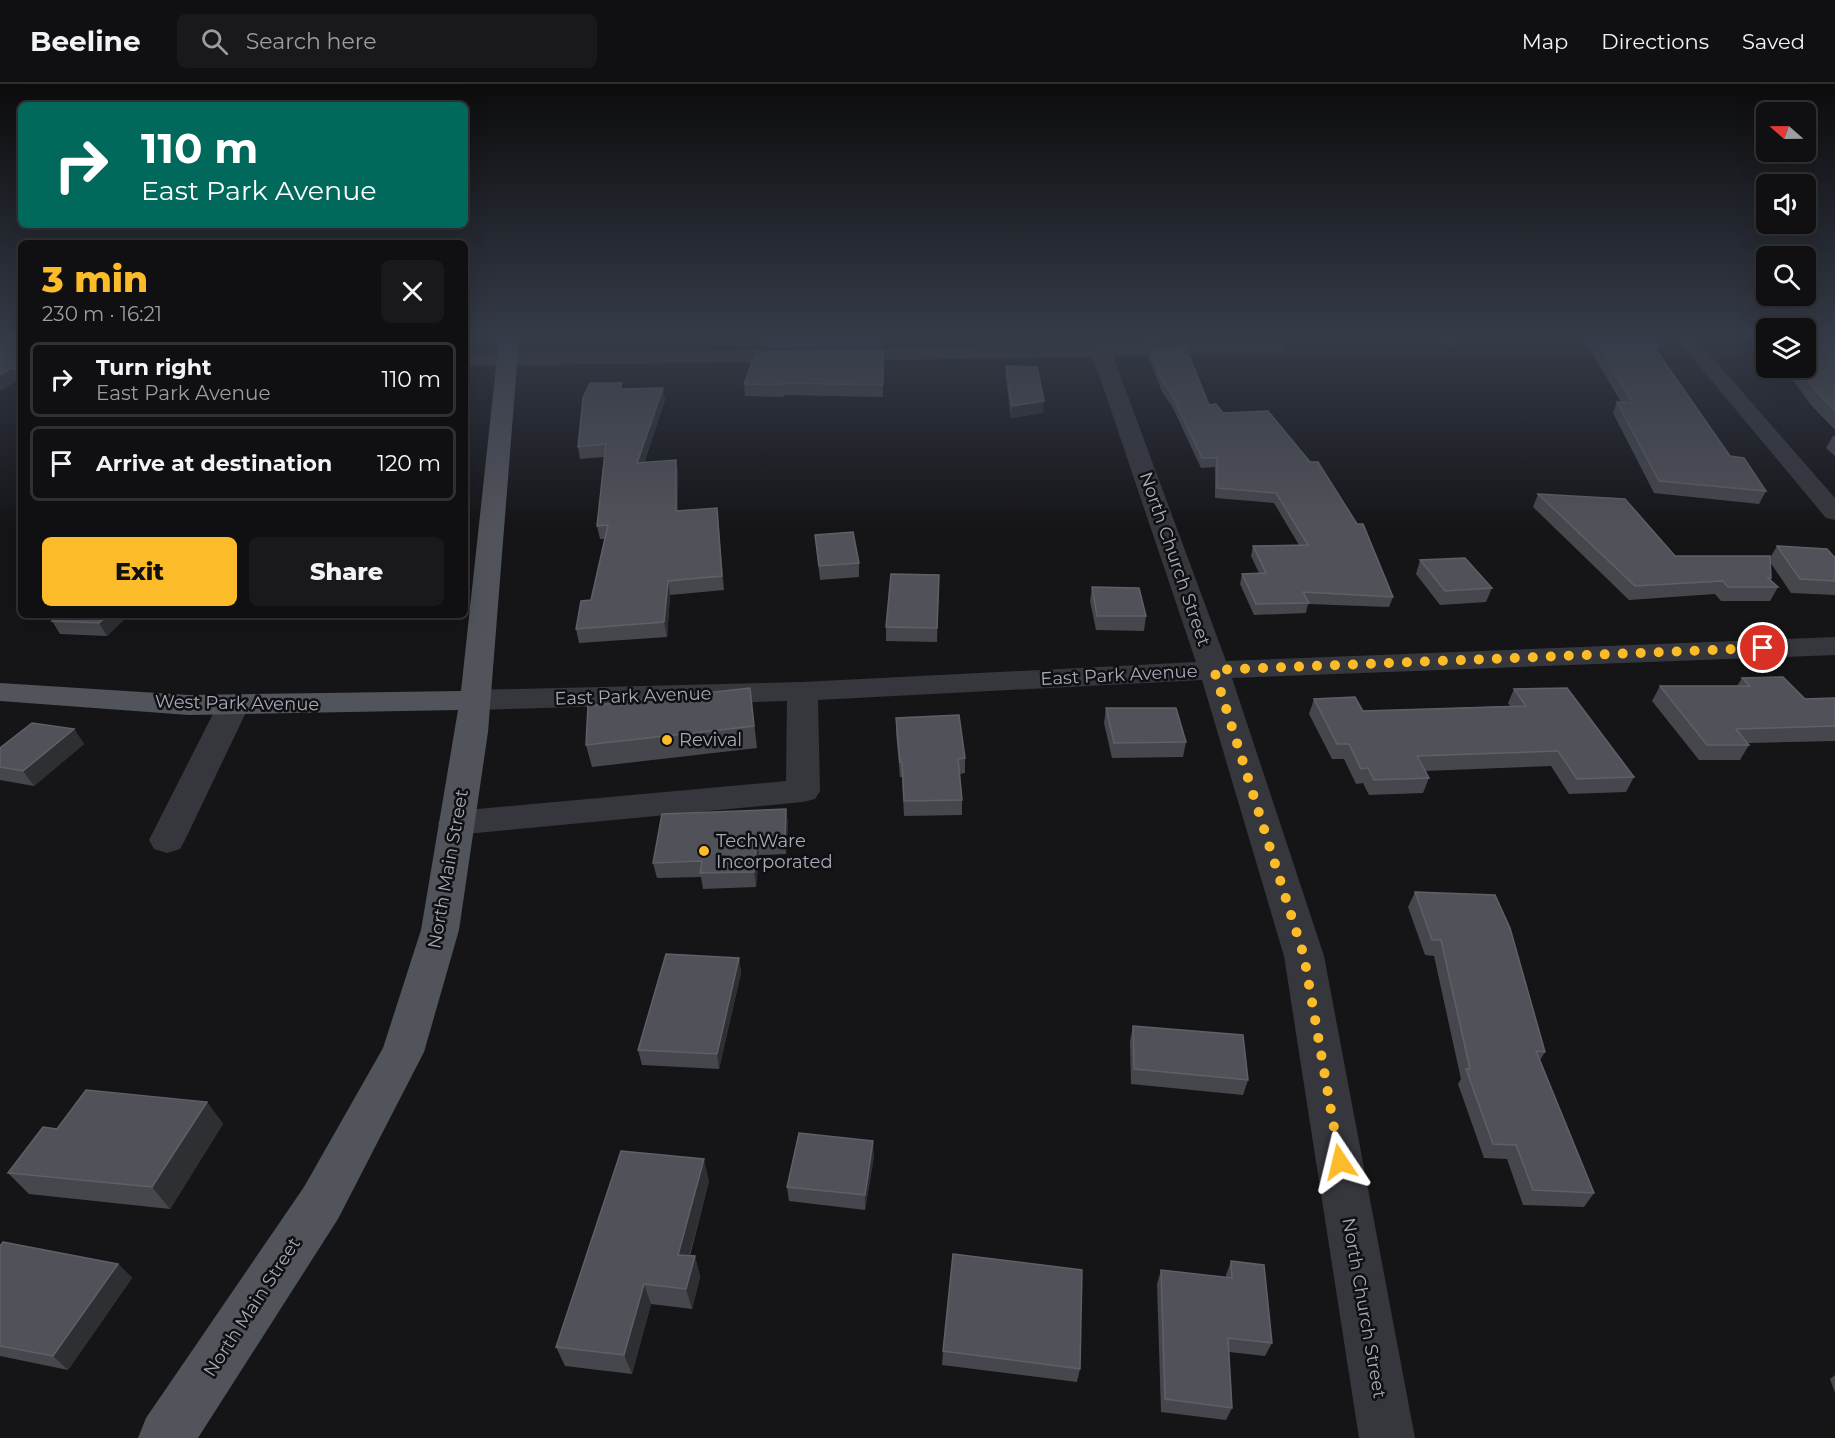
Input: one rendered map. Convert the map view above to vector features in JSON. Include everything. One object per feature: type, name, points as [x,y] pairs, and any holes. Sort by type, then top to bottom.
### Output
[{"type":"main road","name":"North Main Street","points":[[166,1438],[321,1203],[404,1052],[440,930],[472,732],[502,402]]},
{"type":"main road","name":"West Park Avenue","points":[[0,692],[177,704],[234,705],[474,700]]},
{"type":"street","name":"North Church Street","points":[[1119,402],[1214,670],[1304,956],[1387,1438]]},
{"type":"street","points":[[1740,402],[1835,513]]},
{"type":"street","name":"East Park Avenue","points":[[474,700],[801,691],[1214,670],[1835,646]]},
{"type":"street","points":[[456,823],[803,791],[801,691]]},
{"type":"street","points":[[167,840],[234,705]]},
{"type":"building","points":[[583,402],[658,402],[637,463],[676,460],[676,511],[717,508],[722,576],[668,581],[664,622],[576,629],[581,601],[591,600],[608,525],[597,526],[606,444],[578,447]]},
{"type":"building","points":[[1011,402],[1036,402],[1012,406]]},
{"type":"building","points":[[1175,402],[1216,404],[1223,413],[1268,411],[1310,462],[1318,462],[1357,524],[1363,524],[1393,597],[1303,592],[1309,603],[1256,604],[1242,574],[1266,573],[1253,546],[1308,545],[1276,493],[1217,488],[1217,458],[1202,458]]},
{"type":"building","points":[[1617,402],[1693,402],[1730,456],[1744,458],[1766,491],[1659,481]]},
{"type":"building","points":[[1827,402],[1835,402],[1835,411]]},
{"type":"building","points":[[1538,494],[1625,499],[1675,556],[1770,556],[1771,578],[1768,578],[1778,587],[1728,587],[1723,581],[1635,586]]},
{"type":"building","points":[[853,532],[859,563],[819,566],[815,535]]},
{"type":"building","points":[[1777,546],[1827,549],[1835,558],[1835,581],[1800,579]]},
{"type":"building","points":[[1465,558],[1492,588],[1445,591],[1420,560]]},
{"type":"building","points":[[891,574],[939,575],[937,628],[886,627]]},
{"type":"building","points":[[1092,587],[1139,588],[1146,616],[1097,616]]},
{"type":"building","points":[[56,618],[105,618],[99,623],[52,621]]},
{"type":"building","points":[[1783,677],[1805,699],[1835,698],[1835,726],[1736,729],[1749,745],[1707,745],[1660,686],[1750,686],[1742,678]]},
{"type":"building","points":[[750,688],[754,726],[586,745],[588,706]]},
{"type":"building","points":[[1567,688],[1634,777],[1577,779],[1558,751],[1417,756],[1429,778],[1374,780],[1368,768],[1361,769],[1349,744],[1337,744],[1314,699],[1355,697],[1363,711],[1526,706],[1514,689]]},
{"type":"building","points":[[1106,708],[1176,708],[1186,742],[1114,743]]},
{"type":"building","points":[[959,715],[965,758],[958,759],[962,800],[904,801],[896,718]]},
{"type":"building","points":[[32,723],[74,729],[23,771],[0,767],[0,748]]},
{"type":"building","points":[[786,809],[785,839],[757,840],[754,872],[700,873],[702,861],[653,863],[662,814]]},
{"type":"building","points":[[1415,892],[1495,895],[1510,928],[1545,1052],[1536,1051],[1594,1193],[1533,1190],[1516,1145],[1493,1144],[1466,1069],[1470,1069],[1441,940],[1432,940]]},
{"type":"building","points":[[666,954],[739,958],[717,1054],[638,1050]]},
{"type":"building","points":[[1133,1026],[1243,1035],[1248,1080],[1134,1069]]},
{"type":"building","points":[[86,1090],[207,1102],[152,1187],[8,1173],[43,1127],[57,1129]]},
{"type":"building","points":[[799,1133],[873,1141],[865,1195],[787,1187]]},
{"type":"building","points":[[621,1151],[704,1159],[678,1255],[695,1256],[686,1289],[644,1284],[624,1355],[556,1347]]},
{"type":"building","points":[[3,1242],[118,1264],[53,1356],[0,1346],[0,1246]]},
{"type":"building","points":[[953,1254],[1082,1270],[1080,1369],[943,1351]]},
{"type":"building","points":[[1231,1261],[1264,1265],[1272,1343],[1228,1338],[1232,1408],[1165,1399],[1161,1270],[1232,1278]]},
{"type":"place","name":"Revival","points":[[667,740]]},
{"type":"place","name":"TechWare Incorporated","points":[[704,851]]},
{"type":"route","points":[[1340,1162],[1304,956],[1214,670],[1763,648]]}]
